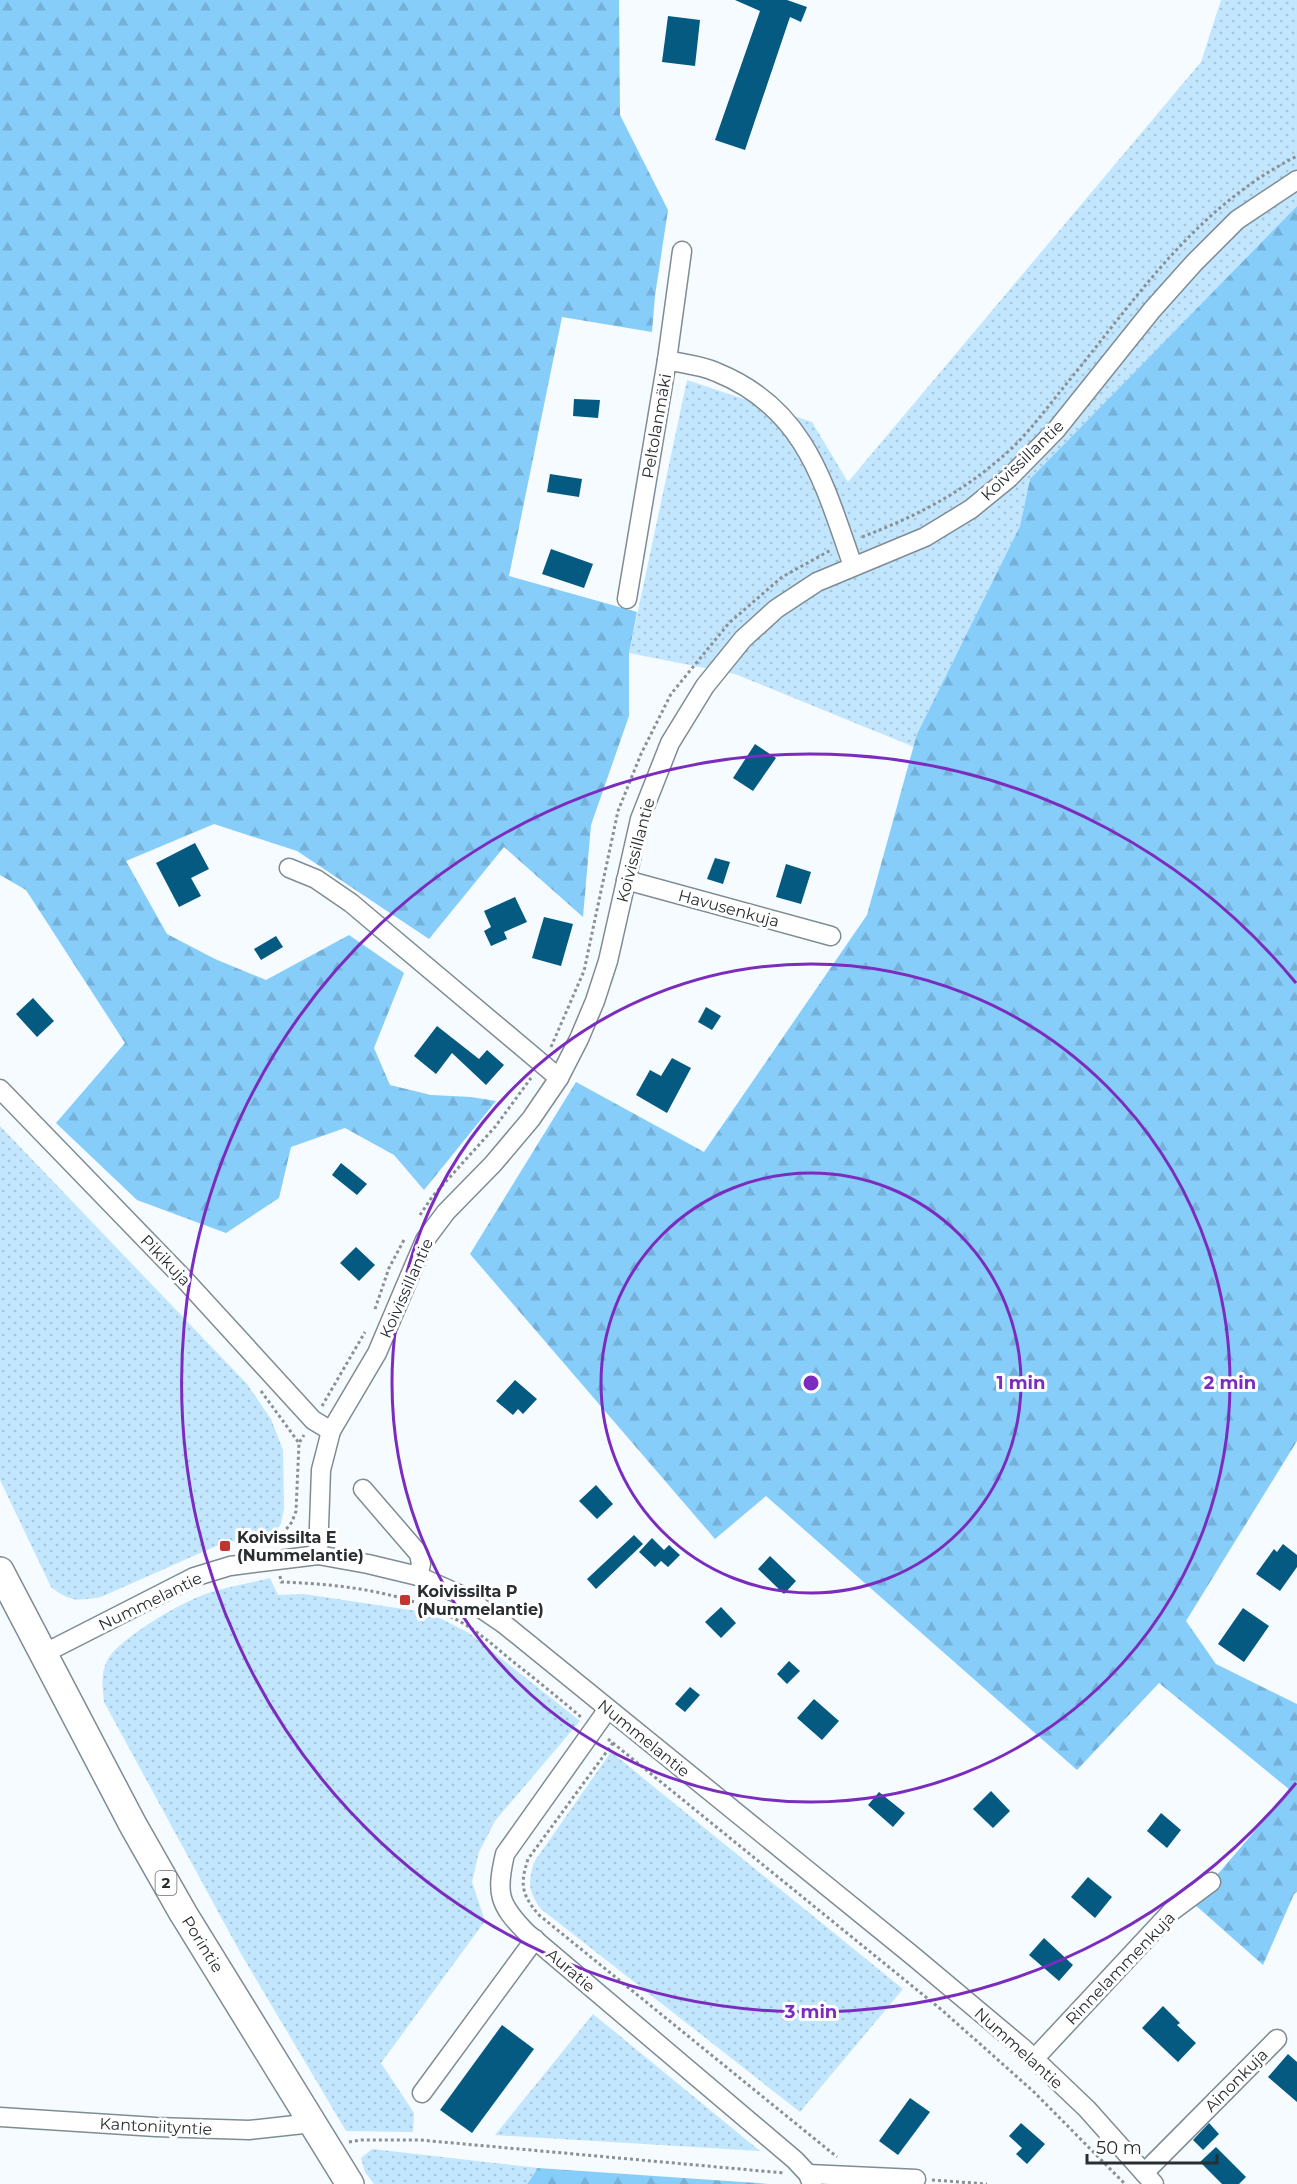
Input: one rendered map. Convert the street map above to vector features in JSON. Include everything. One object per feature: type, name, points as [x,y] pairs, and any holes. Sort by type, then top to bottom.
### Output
[{"type":"highway","name":"Porintie","points":[[0,1571],[133,1825],[350,2184]]},
{"type":"street","name":"Koivissillantie","points":[[318,1555],[321,1470],[331,1431],[377,1353],[425,1240],[446,1212],[494,1164],[531,1119],[559,1078],[579,1039],[608,961],[640,819],[670,743],[705,686],[743,639],[776,609],[817,582],[925,537],[971,509],[1009,478],[1056,430],[1152,310],[1194,263],[1237,220],[1297,180]]},
{"type":"street","name":"Peltolanmäki","points":[[627,599],[667,360],[681,251]]},
{"type":"street","points":[[667,360],[716,371],[763,396],[812,456],[832,503],[853,566]]},
{"type":"street","points":[[289,868],[316,879],[351,903],[559,1078]]},
{"type":"street","name":"Havusenkuja","points":[[626,880],[831,936]]},
{"type":"street","name":"Pikikuja","points":[[0,1089],[185,1280],[313,1420],[331,1431]]},
{"type":"street","points":[[363,1489],[419,1554],[421,1564],[418,1576]]},
{"type":"street","name":"Nummelantie","points":[[43,1654],[194,1577],[230,1566],[318,1555],[418,1576],[463,1596],[504,1624],[913,1956],[1034,2059],[1087,2109],[1149,2178]]},
{"type":"street","name":"Auratie","points":[[608,1709],[505,1854],[499,1881],[503,1902],[510,1916],[535,1939],[795,2160],[810,2179]]},
{"type":"street","name":"Rinnelammenkuja","points":[[1034,2059],[1172,1911],[1210,1882]]},
{"type":"street","points":[[422,2093],[535,1939]]},
{"type":"street","name":"Ainonkuja","points":[[1149,2178],[1277,2039]]},
{"type":"street","name":"Kantoniityntie","points":[[0,2117],[319,2134]]},
{"type":"street","points":[[810,2179],[859,2175],[916,2179]]},
{"type":"path","points":[[416,1221],[432,1197],[495,1127],[542,1064],[566,1016],[584,971],[618,811],[640,754],[671,694],[729,623],[782,577],[845,543],[929,509],[974,480],[1004,454],[1052,402],[1168,258],[1198,225],[1229,198],[1272,169],[1297,156]]},
{"type":"path","points":[[373,1313],[389,1268],[410,1229]]},
{"type":"path","points":[[369,1324],[299,1443],[296,1511],[292,1522],[274,1543],[281,1582],[333,1584],[427,1606],[453,1617],[483,1637],[943,2011],[1034,2092],[1125,2184]]},
{"type":"path","points":[[613,1743],[528,1858],[523,1877],[524,1892],[530,1904],[539,1916],[859,2175]]},
{"type":"path","points":[[319,2134],[362,2140],[420,2140],[810,2179]]},
{"type":"path","points":[[916,2179],[987,2184]]},
{"type":"shaded area","points":[[1221,0],[1297,0],[1297,206],[1030,479],[1020,526],[917,734],[914,747],[735,674],[629,653],[687,380],[812,422],[848,482],[1201,62]]},
{"type":"shaded area","points":[[0,1126],[247,1384],[271,1419],[283,1450],[284,1508],[281,1524],[268,1538],[225,1542],[101,1597],[69,1598],[51,1587],[0,1480]]},
{"type":"shaded area","points":[[270,1578],[278,1595],[304,1594],[430,1613],[469,1633],[580,1721],[495,1821],[479,1852],[472,1882],[485,1921],[381,2063],[414,2113],[413,2132],[346,2131],[240,1952],[104,1702],[103,1676],[107,1661],[122,1643],[134,1634],[198,1597]]},
{"type":"shaded area","points":[[611,1752],[903,1989],[800,2112],[541,1909],[531,1892],[530,1881],[534,1862]]},
{"type":"shaded area","points":[[593,2014],[760,2151],[495,2135]]},
{"type":"shaded area","points":[[372,2149],[538,2168],[527,2184],[374,2184],[365,2172],[361,2158]]},
{"type":"green space","points":[[0,0],[619,0],[620,115],[668,210],[652,332],[562,317],[509,576],[637,612],[629,653],[629,716],[591,825],[583,917],[504,847],[429,939],[297,851],[214,824],[126,861],[167,934],[215,959],[266,980],[349,935],[404,973],[374,1048],[390,1085],[431,1095],[496,1101],[424,1190],[394,1155],[345,1128],[291,1147],[279,1198],[226,1233],[137,1200],[56,1123],[125,1043],[26,890],[0,875]]},
{"type":"green space","points":[[1297,206],[1297,1441],[1186,1621],[1216,1664],[1297,1704],[1297,1892],[1294,1894],[1263,1965],[1193,1903],[1290,1790],[1159,1683],[1077,1770],[766,1496],[715,1539],[470,1254],[576,1082],[704,1152],[867,915],[917,734],[1020,526],[1030,479]]},
{"type":"green space","points":[[538,2168],[770,2184],[527,2184]]},
{"type":"building","points":[[735,0],[787,0],[807,7],[801,22],[790,17],[745,150],[715,140],[760,11]]},
{"type":"building","points":[[668,16],[700,20],[695,66],[662,62]]},
{"type":"building","points":[[574,399],[600,400],[598,418],[573,416]]},
{"type":"building","points":[[550,474],[582,479],[579,497],[547,492]]},
{"type":"building","points":[[551,549],[593,564],[584,588],[542,574]]},
{"type":"building","points":[[755,744],[776,758],[753,791],[733,778]]},
{"type":"building","points":[[195,843],[209,869],[191,878],[201,896],[179,907],[156,863]]},
{"type":"building","points":[[715,858],[730,862],[723,884],[707,879]]},
{"type":"building","points":[[786,864],[811,872],[801,904],[776,897]]},
{"type":"building","points":[[515,897],[527,922],[504,932],[507,939],[491,946],[484,931],[491,927],[484,911]]},
{"type":"building","points":[[544,917],[573,924],[561,966],[532,958]]},
{"type":"building","points":[[276,936],[283,947],[261,960],[254,949]]},
{"type":"building","points":[[33,998],[54,1021],[37,1037],[16,1014]]},
{"type":"building","points":[[706,1007],[721,1016],[712,1030],[698,1022]]},
{"type":"building","points":[[437,1026],[479,1059],[487,1050],[504,1065],[486,1085],[452,1053],[436,1074],[414,1056]]},
{"type":"building","points":[[672,1058],[691,1068],[667,1113],[636,1095],[650,1070],[661,1076]]},
{"type":"building","points":[[341,1163],[367,1184],[357,1195],[332,1175]]},
{"type":"building","points":[[356,1247],[375,1265],[359,1281],[340,1263]]},
{"type":"building","points":[[515,1380],[537,1399],[523,1414],[518,1409],[513,1415],[496,1401]]},
{"type":"building","points":[[596,1485],[613,1504],[597,1519],[579,1501]]},
{"type":"building","points":[[634,1535],[643,1544],[596,1589],[587,1579]]},
{"type":"building","points":[[652,1538],[664,1550],[669,1545],[680,1555],[668,1567],[661,1561],[655,1567],[639,1552]]},
{"type":"building","points":[[1283,1544],[1297,1555],[1297,1567],[1280,1591],[1256,1574],[1274,1549],[1277,1552]]},
{"type":"building","points":[[770,1556],[796,1581],[784,1594],[758,1569]]},
{"type":"building","points":[[721,1607],[736,1623],[721,1638],[705,1622]]},
{"type":"building","points":[[1243,1608],[1269,1626],[1244,1662],[1218,1644]]},
{"type":"building","points":[[789,1661],[800,1671],[787,1684],[777,1674]]},
{"type":"building","points":[[690,1687],[700,1695],[685,1712],[675,1704]]},
{"type":"building","points":[[814,1699],[839,1721],[822,1740],[797,1718]]},
{"type":"building","points":[[991,1791],[1010,1811],[993,1828],[973,1809]]},
{"type":"building","points":[[879,1792],[905,1813],[893,1827],[868,1805]]},
{"type":"building","points":[[1161,1813],[1181,1830],[1167,1848],[1147,1831]]},
{"type":"building","points":[[1088,1877],[1112,1897],[1095,1918],[1071,1897]]},
{"type":"building","points":[[1044,1938],[1073,1965],[1059,1981],[1029,1955]]},
{"type":"building","points":[[1163,2006],[1180,2023],[1177,2025],[1196,2043],[1178,2062],[1142,2028]]},
{"type":"building","points":[[502,2025],[534,2049],[472,2133],[440,2110]]},
{"type":"building","points":[[1288,2054],[1297,2062],[1297,2102],[1268,2077]]},
{"type":"building","points":[[910,2098],[930,2112],[898,2155],[879,2141]]},
{"type":"building","points":[[1021,2123],[1045,2144],[1027,2164],[1016,2154],[1022,2148],[1009,2136]]},
{"type":"building","points":[[1209,2123],[1219,2134],[1203,2150],[1193,2140]]},
{"type":"building","points":[[1216,2147],[1246,2177],[1239,2184],[1222,2184],[1200,2162]]},
{"type":"place","name":"Koivissilta E (Nummelantie)","points":[[225,1546]]},
{"type":"place","name":"Koivissilta P (Nummelantie)","points":[[405,1600]]}]
